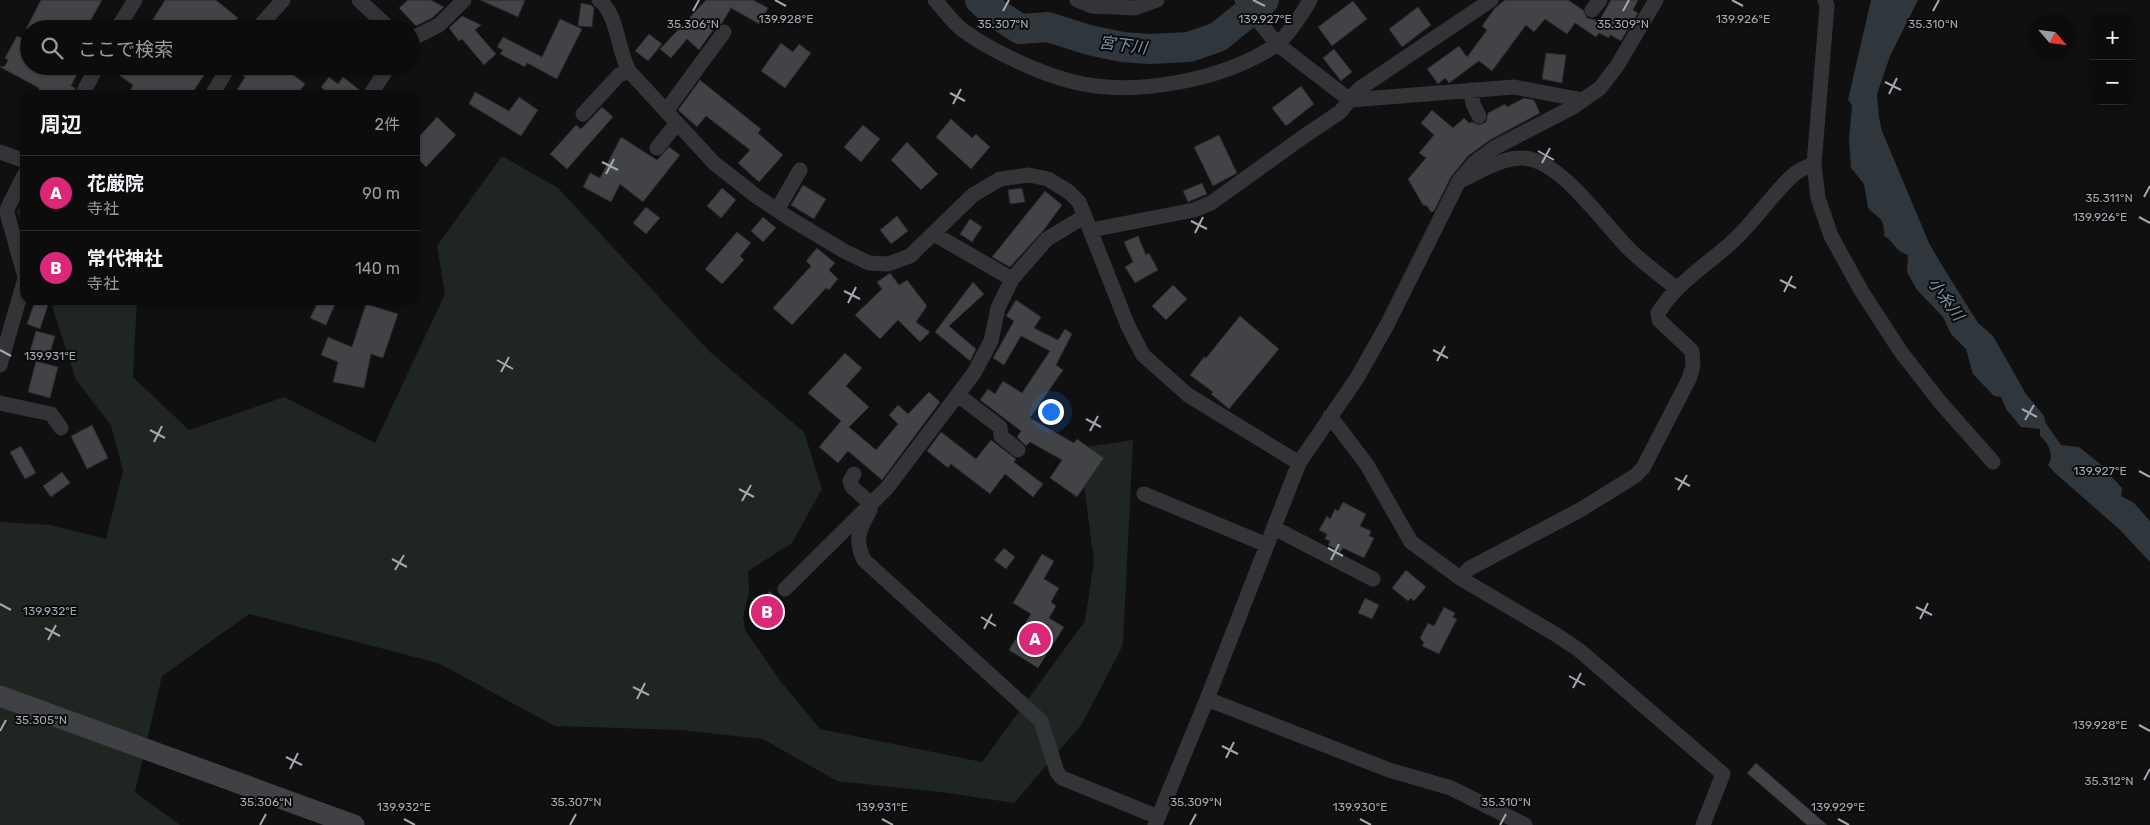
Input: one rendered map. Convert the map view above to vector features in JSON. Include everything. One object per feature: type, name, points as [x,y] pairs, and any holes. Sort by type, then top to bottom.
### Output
[{"type":"street","points":[[123,20],[136,0]]},
{"type":"street","points":[[265,20],[283,0]]},
{"type":"street","points":[[359,0],[380,20]]},
{"type":"street","points":[[420,34],[439,25],[464,0]]},
{"type":"street","points":[[936,0],[963,30],[989,46],[1035,68],[1074,82],[1100,86],[1149,86],[1176,83],[1238,65],[1276,42],[1310,0]]},
{"type":"street","points":[[1077,0],[1134,8],[1157,0]]},
{"type":"street","points":[[1242,0],[1276,42],[1350,100],[1514,87],[1583,100]]},
{"type":"street","points":[[785,589],[887,488],[958,395],[974,373],[991,341],[998,308],[1012,279],[1047,239],[1088,223],[1194,210],[1210,203],[1340,112],[1359,90],[1491,0]]},
{"type":"street","points":[[872,503],[858,536],[859,549],[864,560],[1041,721],[1057,772],[1062,778],[1157,821],[1299,463],[1357,378],[1387,325],[1459,181],[1474,163],[1494,148],[1583,100],[1600,88],[1617,66],[1655,0]]},
{"type":"street","points":[[1825,0],[1827,6],[1814,164],[1818,198],[1831,236],[1862,292],[1901,352],[1940,402],[1993,462]]},
{"type":"street","points":[[603,1],[608,6],[622,58],[629,71],[714,163],[777,210],[844,252],[869,263],[888,264],[910,256],[973,195],[1000,179],[1029,175],[1048,179],[1069,192],[1079,202],[1128,326],[1144,355],[1188,395],[1299,463]]},
{"type":"street","points":[[666,111],[724,32]]},
{"type":"street","points":[[583,114],[619,75],[629,71]]},
{"type":"street","points":[[85,90],[92,75]]},
{"type":"street","points":[[215,90],[224,75]]},
{"type":"street","points":[[373,90],[383,75]]},
{"type":"street","points":[[1471,90],[1473,104],[1478,116]]},
{"type":"street","points":[[657,148],[677,124]]},
{"type":"street","points":[[0,152],[20,159]]},
{"type":"street","points":[[1459,181],[1502,162],[1523,159],[1534,160],[1560,176],[1576,190],[1630,250],[1676,288]]},
{"type":"street","points":[[1460,578],[1470,568],[1580,510],[1627,482],[1643,468],[1689,379],[1693,366],[1692,351],[1659,320],[1658,313],[1676,288],[1732,243],[1756,220],[1792,175],[1814,164]]},
{"type":"street","points":[[777,210],[800,170]]},
{"type":"street","points":[[20,184],[8,207],[7,213],[20,259]]},
{"type":"street","points":[[934,234],[1012,279]]},
{"type":"street","points":[[0,365],[20,296]]},
{"type":"street","points":[[958,395],[1000,428],[1002,436],[1018,450]]},
{"type":"street","points":[[0,403],[51,414],[61,428]]},
{"type":"street","points":[[1330,416],[1367,465],[1411,542],[1460,578],[1579,650],[1723,774],[1703,825]]},
{"type":"street","points":[[854,474],[850,481],[852,487],[872,503]]},
{"type":"street","points":[[1144,494],[1267,545]]},
{"type":"street","points":[[1274,528],[1373,579]]},
{"type":"street","points":[[0,696],[354,825]]},
{"type":"street","points":[[1207,699],[1389,770],[1451,788],[1525,825]]},
{"type":"shaded area","points":[[502,156],[558,188],[709,351],[804,432],[822,489],[792,543],[748,571],[749,592],[743,617],[745,630],[781,682],[820,729],[982,762],[1085,621],[1094,561],[1079,448],[1133,440],[1123,645],[1082,724],[1014,803],[948,793],[837,781],[763,739],[681,730],[555,726],[438,663],[249,614],[162,676],[135,792],[180,825],[0,825],[0,522],[50,525],[106,539],[123,471],[111,425],[76,380],[52,305],[137,305],[133,377],[189,430],[284,397],[375,443],[445,294],[437,246]]},
{"type":"shaded area","points":[[20,208],[20,220],[17,212]]},
{"type":"water","name":"小糸川","points":[[1871,0],[1918,0],[1890,56],[1877,94],[1882,131],[1929,243],[1978,323],[1993,336],[2026,394],[2044,416],[2045,422],[2061,445],[2079,447],[2099,463],[2122,488],[2121,496],[2134,503],[2150,521],[2150,562],[2119,529],[2048,465],[2051,453],[2048,445],[2040,436],[2040,429],[2021,427],[2006,409],[2001,397],[1994,396],[1973,374],[1966,349],[1951,334],[1943,317],[1917,290],[1907,272],[1908,255],[1897,249],[1884,236],[1882,222],[1868,208],[1864,184],[1851,168],[1849,139],[1852,105],[1848,100]]},
{"type":"building","points":[[41,0],[102,0],[91,20],[31,20]]},
{"type":"building","points":[[165,0],[216,0],[238,18],[236,20],[153,20]]},
{"type":"building","points":[[408,0],[431,0],[444,7],[432,18],[420,24],[420,20],[410,20],[399,8]]},
{"type":"building","points":[[480,0],[525,0],[518,17]]},
{"type":"building","points":[[706,0],[753,0],[768,8],[759,24],[731,8],[722,23],[716,26],[699,50],[687,39],[671,58],[660,49]]},
{"type":"building","points":[[1505,0],[1568,0],[1583,10],[1587,18],[1599,21],[1611,0],[1638,0],[1633,10],[1638,13],[1621,41],[1610,35],[1609,38],[1599,33],[1596,37],[1575,23],[1567,34],[1545,19],[1534,32],[1526,25],[1492,71],[1479,61],[1449,83],[1445,78],[1438,84],[1427,69],[1459,46],[1467,57],[1487,30],[1482,26],[1495,8]]},
{"type":"building","points":[[1353,1],[1367,19],[1332,46],[1318,27]]},
{"type":"building","points":[[581,3],[591,5],[594,8],[592,27],[578,26]]},
{"type":"building","points":[[1418,7],[1431,25],[1402,47],[1389,29]]},
{"type":"building","points":[[462,16],[481,25],[475,30],[496,54],[484,65],[462,39],[459,41],[449,28]]},
{"type":"building","points":[[560,19],[582,29],[557,79],[527,63],[525,67],[500,54],[503,50],[497,47],[503,37],[542,57]]},
{"type":"building","points":[[649,34],[662,44],[648,61],[635,51]]},
{"type":"building","points":[[17,36],[20,38],[20,75],[76,75],[71,86],[75,88],[74,90],[38,90],[39,88],[0,67],[5,66],[8,60],[5,58]]},
{"type":"building","points":[[781,43],[793,52],[799,44],[811,53],[785,88],[761,71]]},
{"type":"building","points":[[1334,49],[1352,72],[1341,81],[1323,58]]},
{"type":"building","points":[[1546,53],[1566,55],[1562,83],[1542,79]]},
{"type":"building","points":[[119,75],[204,75],[194,90],[130,90],[133,85]]},
{"type":"building","points":[[242,75],[294,75],[305,84],[301,90],[237,90],[245,77]]},
{"type":"building","points":[[329,77],[338,84],[343,77],[359,90],[324,90],[321,87]]},
{"type":"building","points":[[700,80],[761,129],[758,133],[783,155],[759,182],[738,163],[750,150],[706,116],[697,127],[678,110]]},
{"type":"building","points":[[1301,86],[1314,104],[1286,126],[1272,108]]},
{"type":"building","points":[[475,92],[509,111],[519,97],[538,110],[521,136],[469,104]]},
{"type":"building","points":[[1524,98],[1534,100],[1540,113],[1490,140],[1468,156],[1451,177],[1434,211],[1431,212],[1427,206],[1423,205],[1408,179],[1426,158],[1419,153],[1434,135],[1421,123],[1432,110],[1453,128],[1464,118],[1469,123],[1472,122],[1479,125],[1486,122],[1488,113],[1505,104],[1507,107]]},
{"type":"building","points":[[602,107],[613,117],[567,169],[550,154],[576,125],[581,129]]},
{"type":"building","points":[[437,117],[456,135],[426,167],[420,161],[420,136]]},
{"type":"building","points":[[951,119],[972,138],[976,134],[990,147],[971,169],[936,137]]},
{"type":"building","points":[[863,125],[880,139],[861,162],[844,147]]},
{"type":"building","points":[[1219,135],[1237,173],[1213,186],[1194,147]]},
{"type":"building","points":[[621,137],[657,160],[669,147],[680,155],[643,202],[620,184],[611,202],[583,187],[590,173],[600,178]]},
{"type":"building","points":[[907,142],[938,174],[921,190],[891,160]]},
{"type":"building","points":[[1202,183],[1207,194],[1188,202],[1183,191]]},
{"type":"building","points":[[803,185],[826,199],[814,219],[791,205]]},
{"type":"building","points":[[722,188],[736,200],[721,218],[707,206]]},
{"type":"building","points":[[1022,188],[1025,202],[1010,204],[1008,190]]},
{"type":"building","points":[[1045,191],[1062,205],[1043,231],[1010,267],[992,257]]},
{"type":"building","points":[[646,207],[660,218],[646,234],[633,223]]},
{"type":"building","points":[[897,216],[908,231],[891,244],[880,230]]},
{"type":"building","points":[[763,217],[776,228],[763,242],[751,231]]},
{"type":"building","points":[[970,219],[982,227],[972,242],[960,234]]},
{"type":"building","points":[[737,232],[751,243],[740,256],[744,260],[722,284],[705,269]]},
{"type":"building","points":[[1138,236],[1146,255],[1149,253],[1158,270],[1135,283],[1125,267],[1133,262],[1124,242]]},
{"type":"building","points":[[817,248],[835,263],[829,270],[838,279],[829,290],[826,288],[792,325],[773,308],[811,266],[806,261]]},
{"type":"building","points":[[890,273],[899,285],[907,280],[927,306],[916,322],[930,332],[920,342],[898,320],[880,339],[855,315],[882,289],[877,282]]},
{"type":"building","points":[[973,282],[984,294],[949,326],[976,349],[970,361],[935,332]]},
{"type":"building","points":[[1173,285],[1187,299],[1166,320],[1152,306]]},
{"type":"building","points":[[1016,300],[1041,317],[1034,328],[1058,340],[1065,329],[1072,334],[1056,365],[1063,370],[1030,418],[1074,443],[1077,439],[1104,458],[1077,497],[1050,478],[1062,460],[1030,442],[1026,446],[1017,437],[1021,431],[980,400],[988,389],[995,394],[1003,381],[1022,393],[1050,351],[1021,336],[1004,365],[993,358],[1014,321],[1006,316]]},
{"type":"building","points":[[34,305],[48,305],[40,329],[27,324]]},
{"type":"building","points":[[316,305],[335,305],[326,325],[310,318]]},
{"type":"building","points":[[366,305],[398,314],[383,358],[371,354],[364,388],[333,382],[338,362],[321,355],[328,337],[352,347]]},
{"type":"building","points":[[1240,316],[1279,349],[1229,409],[1211,394],[1213,392],[1190,375]]},
{"type":"building","points":[[36,331],[55,336],[48,360],[29,354]]},
{"type":"building","points":[[845,353],[862,368],[846,386],[869,407],[849,427],[876,450],[898,424],[889,415],[898,405],[908,414],[929,392],[940,402],[882,480],[848,451],[838,463],[819,447],[841,421],[808,393]]},
{"type":"building","points":[[36,361],[58,367],[50,398],[28,392]]},
{"type":"building","points":[[92,425],[108,458],[87,469],[71,436]]},
{"type":"building","points":[[941,432],[976,459],[991,440],[1016,459],[1014,462],[1043,484],[1033,497],[1005,474],[990,494],[951,464],[948,468],[927,451]]},
{"type":"building","points":[[21,446],[36,473],[25,479],[10,452]]},
{"type":"building","points":[[62,472],[70,483],[51,497],[43,486]]},
{"type":"building","points":[[1343,502],[1366,514],[1360,526],[1371,531],[1369,536],[1374,538],[1364,558],[1343,548],[1340,552],[1328,545],[1330,541],[1325,539],[1327,534],[1319,530],[1327,516],[1330,519],[1335,509],[1338,511]]},
{"type":"building","points":[[1004,548],[1015,557],[1006,569],[994,560]]},
{"type":"building","points":[[1042,554],[1054,561],[1044,579],[1059,588],[1051,602],[1056,606],[1049,618],[1064,627],[1038,668],[1009,650],[1031,614],[1013,603]]},
{"type":"building","points":[[1406,570],[1426,587],[1414,601],[1411,598],[1408,601],[1392,588]]},
{"type":"building","points":[[770,591],[782,609],[771,620],[756,605]]},
{"type":"building","points":[[1365,598],[1379,605],[1372,619],[1358,613]]},
{"type":"building","points":[[1444,607],[1455,613],[1453,617],[1457,619],[1439,654],[1422,646],[1424,643],[1420,638],[1428,623],[1434,626]]},
{"type":"building","points":[[1756,763],[1827,825],[1807,825],[1747,773]]},
{"type":"waterway","name":"宮下川","points":[[980,0],[991,10],[1020,29],[1048,27],[1089,40],[1122,47],[1150,49],[1189,47],[1218,37],[1264,0]]},
{"type":"place","name":"常代神社","points":[[767,612]]},
{"type":"place","name":"花厳院","points":[[1035,639]]}]
